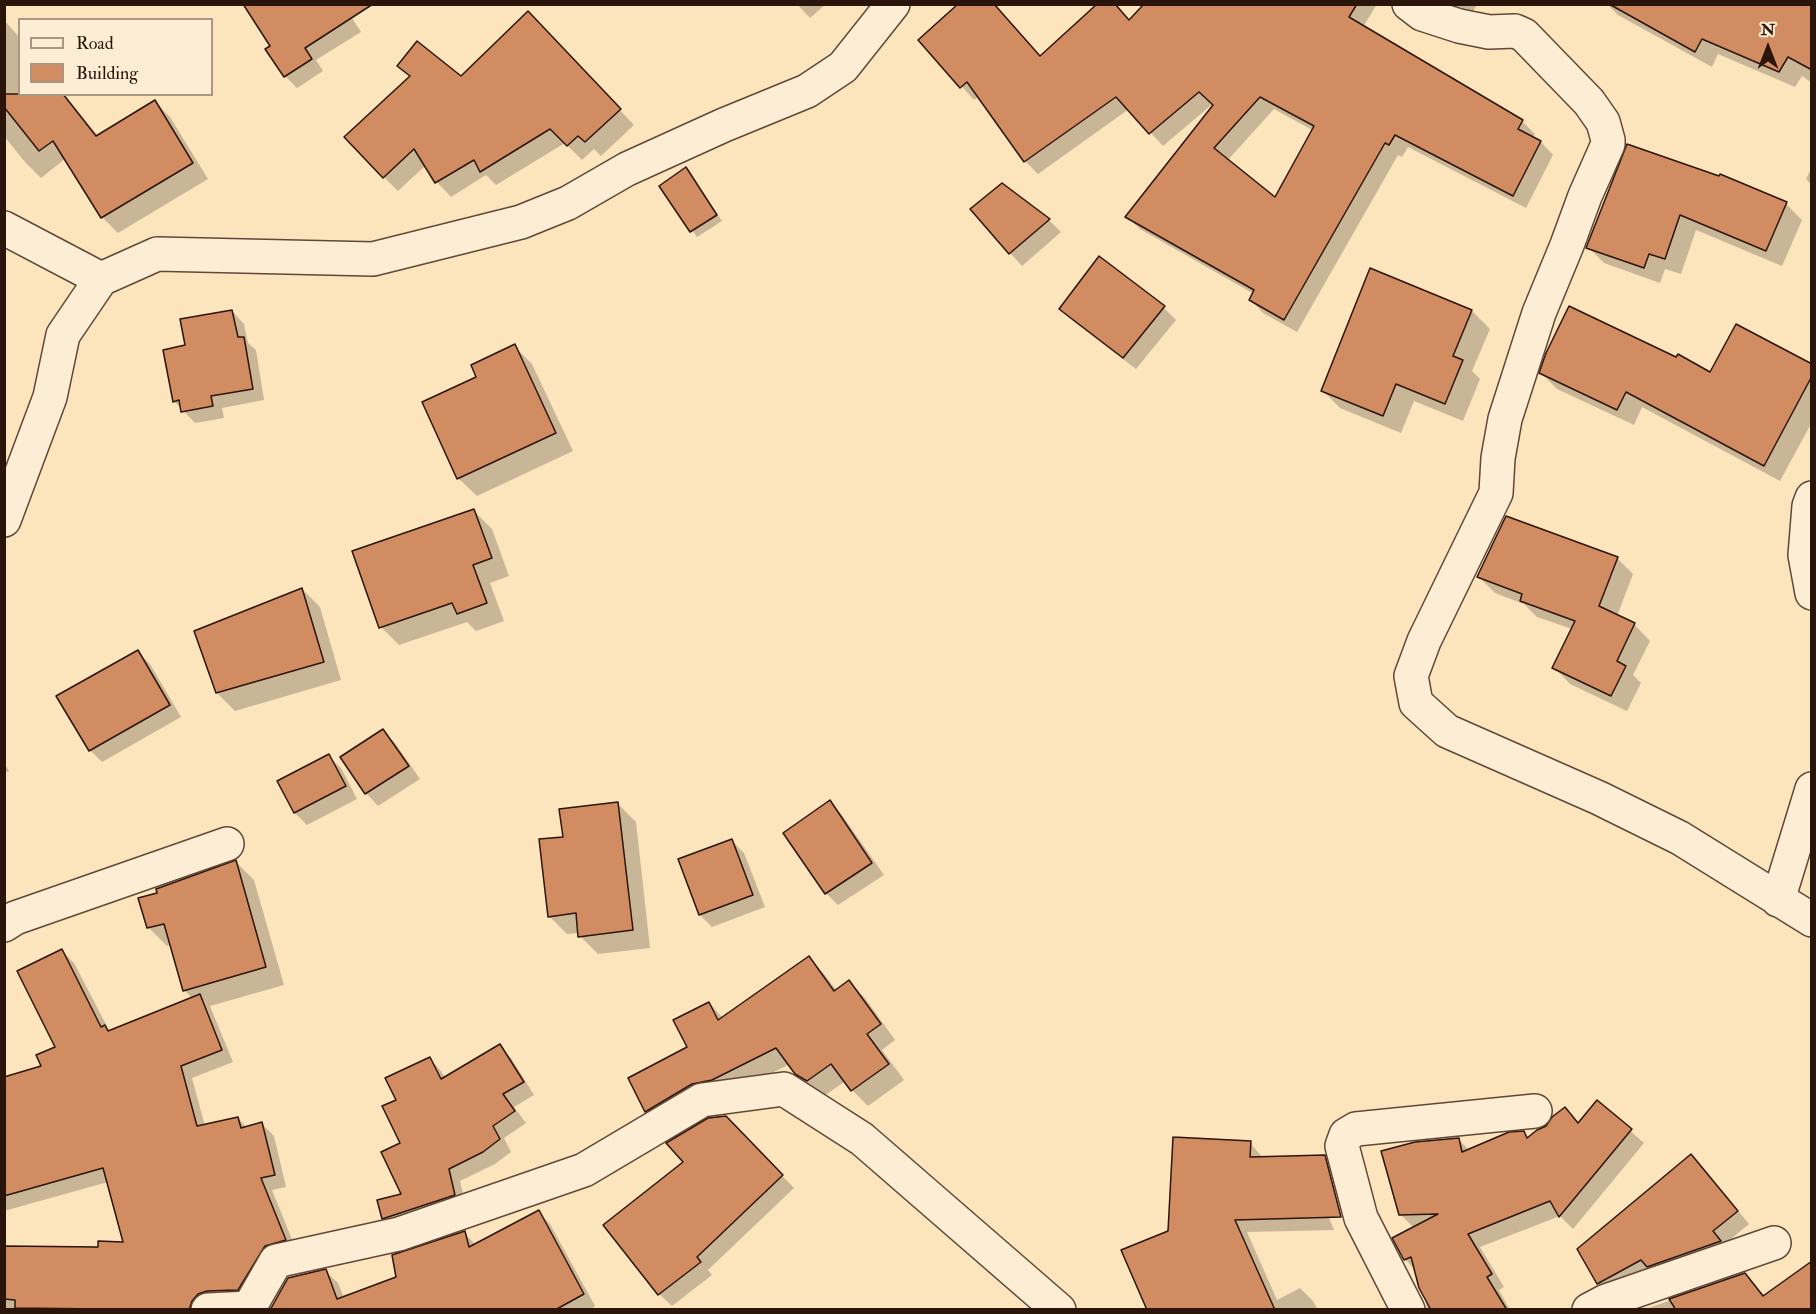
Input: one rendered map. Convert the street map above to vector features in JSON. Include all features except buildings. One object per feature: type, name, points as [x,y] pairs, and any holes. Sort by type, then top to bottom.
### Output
[{"type":"street","points":[[4,520],[50,397],[63,335],[101,279],[157,254],[373,258],[521,222],[568,203],[627,169],[724,125],[807,91],[843,67],[893,4]]},
{"type":"street","points":[[1409,4],[1422,14],[1459,26],[1489,32],[1515,31],[1524,35],[1589,102],[1603,122],[1608,140],[1539,313],[1509,409],[1498,458],[1496,493],[1425,641],[1411,676],[1416,703],[1447,731],[1599,798],[1680,838],[1812,920]]},
{"type":"street","points":[[4,228],[101,279]]},
{"type":"street","points":[[1812,498],[1809,506],[1806,555],[1812,592]]},
{"type":"street","points":[[1778,900],[1812,789]]},
{"type":"street","points":[[4,925],[15,918],[227,844]]},
{"type":"street","points":[[208,1310],[249,1309],[276,1261],[399,1234],[584,1170],[702,1100],[784,1089],[861,1138],[1059,1310]]},
{"type":"street","points":[[1408,1310],[1361,1218],[1342,1146],[1347,1135],[1356,1129],[1535,1111]]},
{"type":"street","points":[[1589,1310],[1606,1301],[1774,1243]]}]
